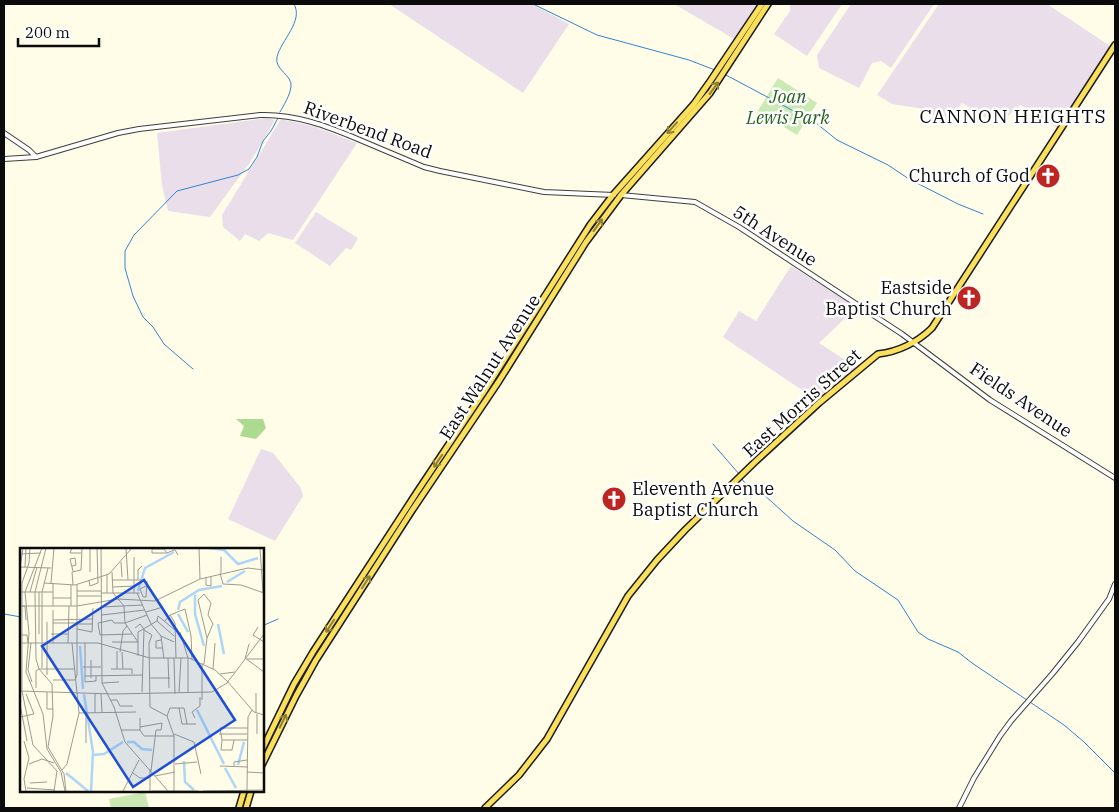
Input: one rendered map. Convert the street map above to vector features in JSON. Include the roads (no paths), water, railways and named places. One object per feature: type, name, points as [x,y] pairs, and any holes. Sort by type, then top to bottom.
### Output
[{"type":"main road","name":"East Walnut Avenue","points":[[264,746],[294,684],[313,652],[518,339],[590,225],[613,195],[694,104],[762,4]]},
{"type":"main road","name":"East Walnut Avenue","points":[[264,761],[319,654],[524,342],[587,240],[621,195],[710,93],[768,4]]},
{"type":"main road","name":"East Morris Street","points":[[484,808],[519,775],[547,739],[628,596],[657,560],[685,530],[819,403],[878,354],[890,352],[914,342],[932,328],[1115,45]]},
{"type":"main road","points":[[518,339],[524,342]]},
{"type":"main road","points":[[239,808],[244,792]]},
{"type":"main road","points":[[246,808],[251,792]]},
{"type":"street","name":"Riverbend Road","points":[[4,159],[36,157],[138,129],[260,115],[276,115],[310,121],[334,129],[432,169],[544,192],[621,195],[695,202]]},
{"type":"street","points":[[4,133],[36,157]]},
{"type":"street","name":"5th Avenue","points":[[695,202],[739,227],[914,342]]},
{"type":"street","name":"Fields Avenue","points":[[914,342],[990,400],[1115,478]]},
{"type":"street","points":[[959,808],[974,778],[1006,729],[1078,642],[1109,599],[1115,584]]},
{"type":"waterway","points":[[280,112],[287,100],[291,83],[278,65],[277,57],[294,24],[296,17],[294,4]]},
{"type":"waterway","points":[[533,4],[597,35],[689,60],[715,70]]},
{"type":"waterway","points":[[726,75],[816,123],[837,140],[888,165],[909,179],[958,204],[983,214]]},
{"type":"waterway","points":[[193,369],[164,344],[153,327],[143,317],[133,296],[125,268],[125,251],[134,235],[177,191],[238,175],[249,169],[257,157],[263,141],[278,118]]},
{"type":"waterway","points":[[713,444],[739,474]]},
{"type":"waterway","points":[[741,477],[744,482],[762,493],[793,521],[835,550],[855,571],[898,600],[918,632],[928,639],[958,652],[1064,725],[1115,773]]},
{"type":"waterway","points":[[4,614],[20,617]]},
{"type":"waterway","points":[[264,625],[278,619]]},
{"type":"place","name":"Church of God","points":[[1048,176]]},
{"type":"place","name":"Eastside Baptist Church","points":[[969,298]]},
{"type":"place","name":"Eleventh Avenue Baptist Church","points":[[614,499]]},
{"type":"district","name":"CANNON HEIGHTS","points":[[1013,116]]},
{"type":"park label","name":"Joan Lewis Park","points":[[788,107]]}]
